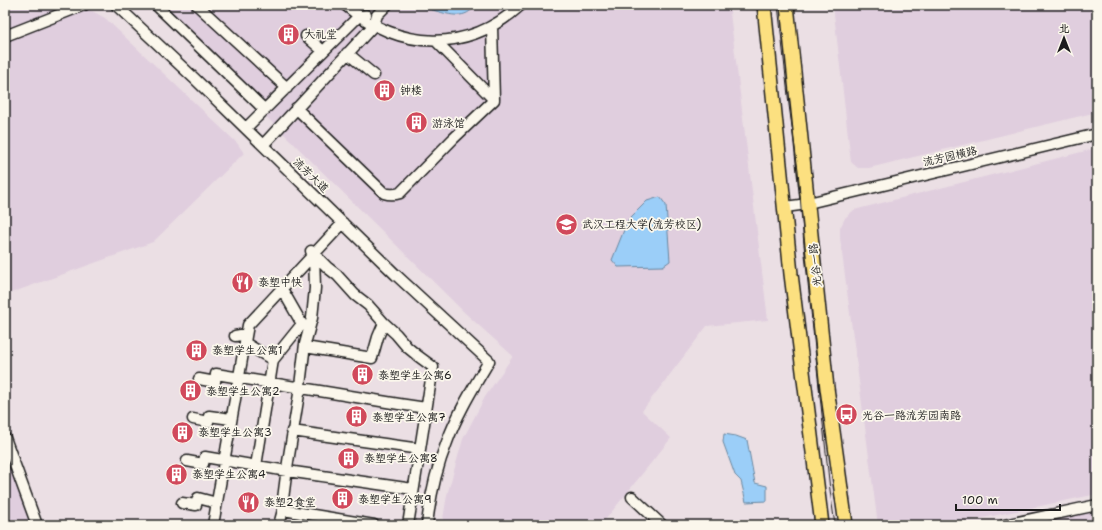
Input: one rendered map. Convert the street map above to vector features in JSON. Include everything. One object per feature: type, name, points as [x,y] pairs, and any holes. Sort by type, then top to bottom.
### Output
[{"type":"main road","points":[[764,5],[792,282],[822,525]]},
{"type":"main road","name":"光谷一路","points":[[787,5],[827,388],[846,525]]},
{"type":"street","points":[[5,36],[84,5]]},
{"type":"street","name":"流芳大道","points":[[116,5],[246,128],[396,275],[489,361],[459,415],[447,441],[438,467],[426,525]]},
{"type":"street","points":[[156,5],[265,110]]},
{"type":"street","points":[[197,5],[287,88]]},
{"type":"street","points":[[344,5],[359,16],[375,20],[402,36],[436,41],[472,35],[492,26],[521,5]]},
{"type":"street","points":[[263,145],[347,53],[387,5]]},
{"type":"street","points":[[246,128],[359,16]]},
{"type":"street","points":[[492,26],[494,100]]},
{"type":"street","points":[[306,36],[323,51]]},
{"type":"street","points":[[436,41],[494,100]]},
{"type":"street","points":[[347,53],[374,75]]},
{"type":"street","points":[[296,108],[384,193],[390,195],[400,192],[450,136],[494,100]]},
{"type":"street","name":"流芳园横路","points":[[785,207],[800,205],[1097,134]]},
{"type":"street","points":[[213,525],[248,325],[313,253],[343,223]]},
{"type":"street","points":[[313,253],[337,275],[355,295],[368,305],[407,347],[432,367],[408,525]]},
{"type":"street","points":[[279,525],[281,515],[284,510],[292,431],[300,388],[305,347],[312,318],[315,288],[313,253]]},
{"type":"street","points":[[256,466],[273,360],[302,324],[282,289]]},
{"type":"street","points":[[305,347],[372,358],[384,323]]},
{"type":"street","points":[[235,336],[245,339],[273,360]]},
{"type":"street","points":[[199,379],[215,382],[216,374],[426,408]]},
{"type":"street","points":[[193,419],[208,422],[209,416],[231,419]]},
{"type":"street","points":[[292,431],[420,449]]},
{"type":"street","points":[[5,438],[37,525]]},
{"type":"street","points":[[187,461],[203,464],[205,457],[287,471],[413,489]]},
{"type":"street","points":[[632,497],[662,525]]},
{"type":"street","points":[[182,503],[196,505],[198,498],[217,503]]},
{"type":"street","points":[[1004,525],[1097,505]]},
{"type":"street","points":[[284,510],[374,525]]},
{"type":"shaded area","points":[[5,5],[81,5],[105,18],[237,143],[244,153],[153,242],[5,295]]},
{"type":"shaded area","name":"武汉工程大学(流芳校区)","points":[[150,5],[729,5],[768,320],[707,326],[642,411],[671,438],[601,525],[442,525],[447,495],[463,439],[485,397],[513,356],[465,313],[285,135]]},
{"type":"shaded area","points":[[833,5],[1092,5],[1097,31],[1097,112],[869,168],[858,168],[851,162]]},
{"type":"shaded area","points":[[1097,148],[1097,494],[950,525],[878,525],[840,238],[840,228],[845,218],[854,210]]},
{"type":"shaded area","points":[[5,434],[38,525],[5,525]]},
{"type":"shaded area","points":[[1097,508],[1097,525],[1030,525]]},
{"type":"water","points":[[418,5],[476,5],[467,13],[462,15],[452,15]]},
{"type":"water","points":[[660,197],[666,205],[670,261],[663,266],[618,267],[612,260],[628,220],[647,201]]},
{"type":"water","points":[[724,434],[747,440],[755,483],[767,486],[767,501],[746,502],[741,481],[735,475],[723,442]]},
{"type":"tram line","points":[[778,5],[798,170],[804,245],[835,525]]},
{"type":"place","name":"大礼堂","points":[[289,34]]},
{"type":"place","name":"钟楼","points":[[385,90]]},
{"type":"place","name":"游泳馆","points":[[416,123]]},
{"type":"place","name":"武汉工程大学(流芳校区)","points":[[566,224]]},
{"type":"place","name":"泰塑中快","points":[[242,282]]},
{"type":"place","name":"泰塑学生公寓1","points":[[197,350]]},
{"type":"place","name":"泰塑学生公寓6","points":[[363,375]]},
{"type":"place","name":"泰塑学生公寓2","points":[[190,391]]},
{"type":"place","name":"光谷一路流芳园南路","points":[[847,415]]},
{"type":"place","name":"泰塑学生公寓7","points":[[356,417]]},
{"type":"place","name":"泰塑学生公寓3","points":[[183,432]]},
{"type":"place","name":"泰塑学生公寓8","points":[[349,458]]},
{"type":"place","name":"泰塑学生公寓4","points":[[177,474]]},
{"type":"place","name":"泰塑学生公寓9","points":[[343,499]]},
{"type":"place","name":"泰塑2食堂","points":[[248,502]]}]
